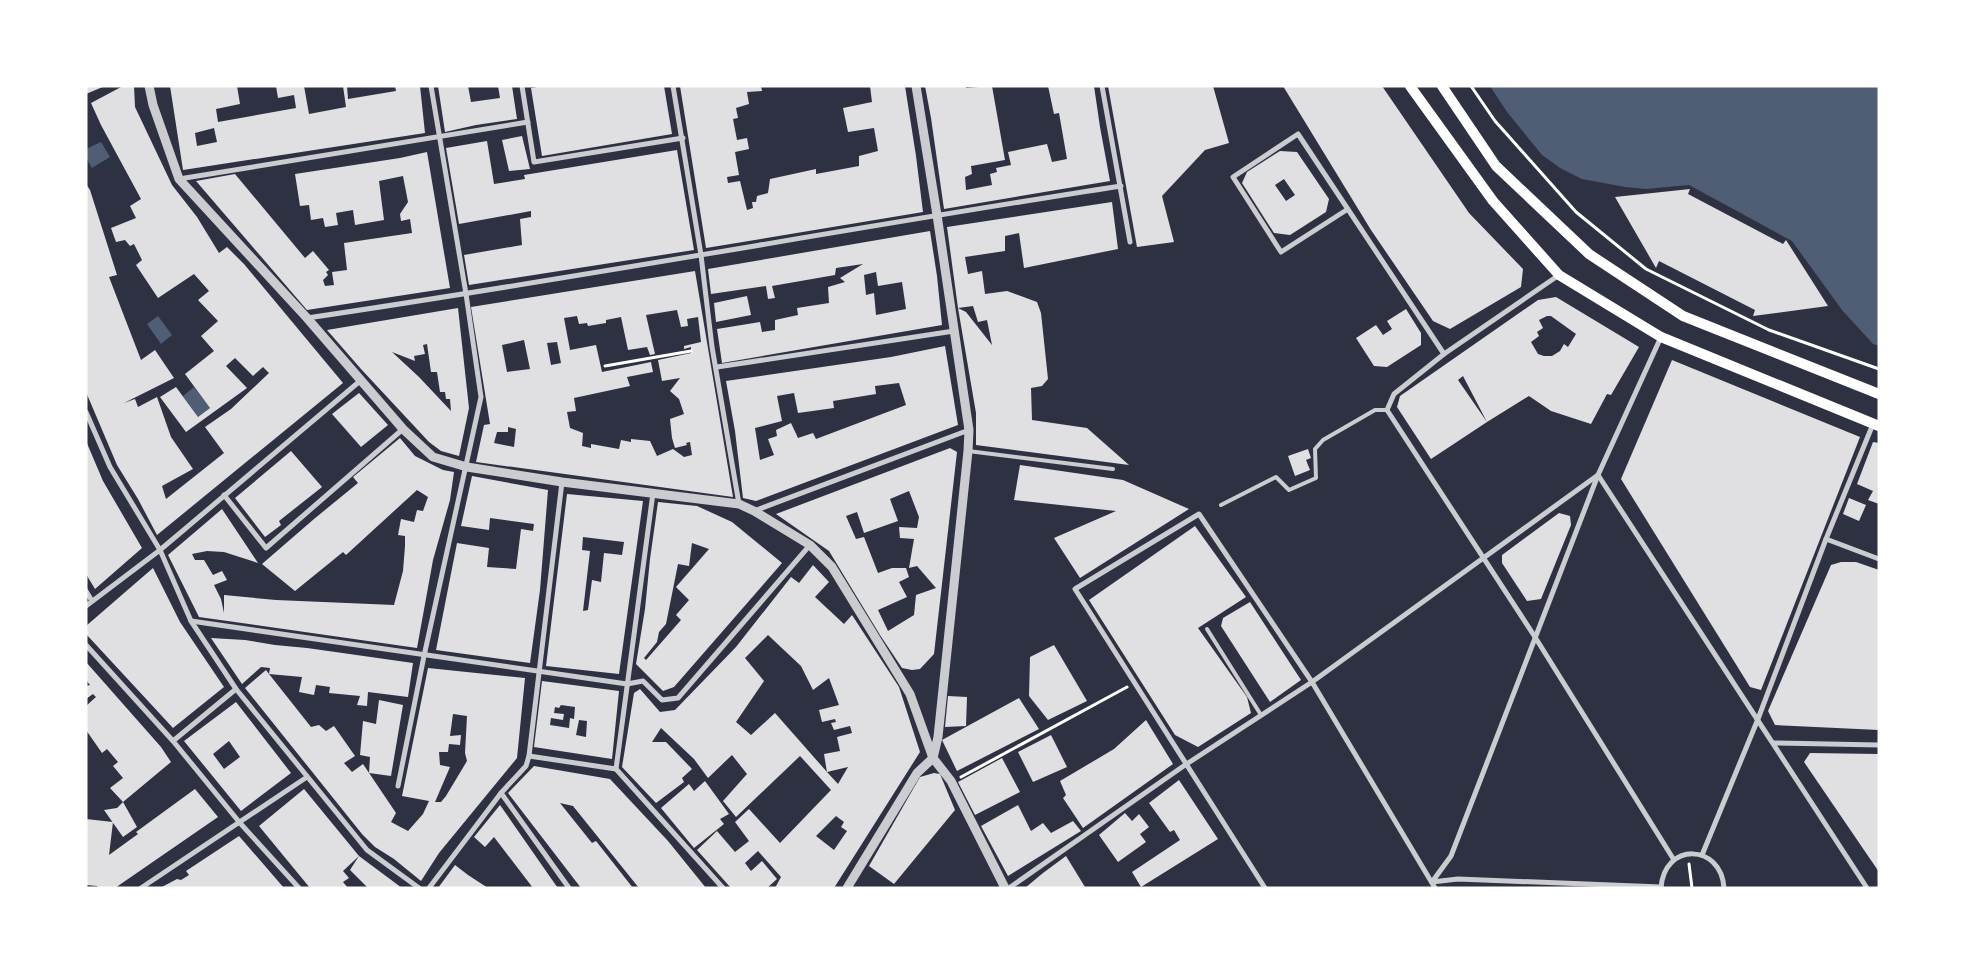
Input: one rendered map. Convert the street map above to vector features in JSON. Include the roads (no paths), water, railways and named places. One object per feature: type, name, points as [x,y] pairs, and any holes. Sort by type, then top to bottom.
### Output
[{"type":"main road","points":[[1410,86],[1493,201],[1559,275],[1661,338],[1876,425]]},
{"type":"main road","points":[[1442,86],[1496,166],[1589,254],[1683,316],[1879,394]]},
{"type":"street","points":[[149,86],[152,105],[179,179],[307,318],[403,429],[433,457],[467,467],[562,482],[739,504],[810,545],[832,567],[910,694],[933,758],[951,782],[1005,888]]},
{"type":"street","points":[[398,786],[424,656],[481,397],[466,294],[431,86]]},
{"type":"street","points":[[522,86],[534,162],[683,138]]},
{"type":"street","points":[[673,86],[701,255],[712,347],[717,367],[739,504]]},
{"type":"street","points":[[847,888],[917,773],[933,758],[938,737],[944,687],[968,451],[969,430],[916,86]]},
{"type":"street","points":[[1102,86],[1130,242]]},
{"type":"street","points":[[179,179],[528,122]]},
{"type":"street","points":[[1348,209],[1280,252],[1233,177],[1298,134],[1348,209],[1444,354]]},
{"type":"street","points":[[307,318],[466,294],[1121,186]]},
{"type":"street","points":[[1559,275],[1444,354],[1394,394],[1386,410],[1535,637],[1674,860]]},
{"type":"street","points":[[717,367],[954,331]]},
{"type":"street","points":[[1432,882],[1451,856],[1598,474],[1661,338]]},
{"type":"street","points":[[86,606],[160,550],[360,381]]},
{"type":"street","points":[[86,412],[110,467],[160,550],[191,621],[236,689],[367,850],[419,888]]},
{"type":"street","points":[[1702,855],[1758,718],[1826,539],[1876,425]]},
{"type":"street","points":[[224,495],[266,548],[403,429]]},
{"type":"street","points":[[754,511],[969,430]]},
{"type":"street","points":[[1009,888],[1185,765],[1312,682],[1598,474]]},
{"type":"street","points":[[1598,474],[1867,888]]},
{"type":"street","points":[[429,888],[501,793],[526,766],[529,756],[562,482]]},
{"type":"street","points":[[616,769],[653,492]]},
{"type":"street","points":[[1265,888],[1185,765],[1075,589],[1199,514],[1312,682],[1435,888]]},
{"type":"street","points":[[1826,539],[1879,559]]},
{"type":"street","points":[[191,621],[627,684],[643,681],[662,700],[678,698],[810,545]]},
{"type":"street","points":[[86,591],[92,602]]},
{"type":"street","points":[[86,645],[173,741],[240,822],[299,888]]},
{"type":"street","points":[[173,741],[236,689]]},
{"type":"street","points":[[1774,743],[1879,745]]},
{"type":"street","points":[[529,756],[616,769],[723,888]]},
{"type":"street","points":[[141,888],[307,777]]},
{"type":"street","points":[[501,793],[569,888]]},
{"type":"street","points":[[1432,882],[1458,879],[1661,888],[1662,877],[1666,867],[1674,860],[1688,854],[1702,855],[1712,860],[1724,878],[1724,888]]},
{"type":"lane","points":[[1220,505],[1276,477],[1288,490],[1316,478],[1315,449],[1323,440],[1374,410],[1386,410]]},
{"type":"lane","points":[[968,451],[1113,468]]},
{"type":"lane","points":[[1207,630],[1261,714]]},
{"type":"water","points":[[1490,86],[1879,86],[1879,346],[1873,344],[1842,310],[1792,241],[1689,185],[1646,189],[1625,187],[1582,179],[1560,168],[1542,155],[1507,112]]},
{"type":"water","points":[[101,142],[110,157],[92,168],[86,158],[86,149]]},
{"type":"water","points":[[158,316],[172,335],[161,344],[147,324]]},
{"type":"water","points":[[194,387],[210,408],[198,417],[183,396]]}]
